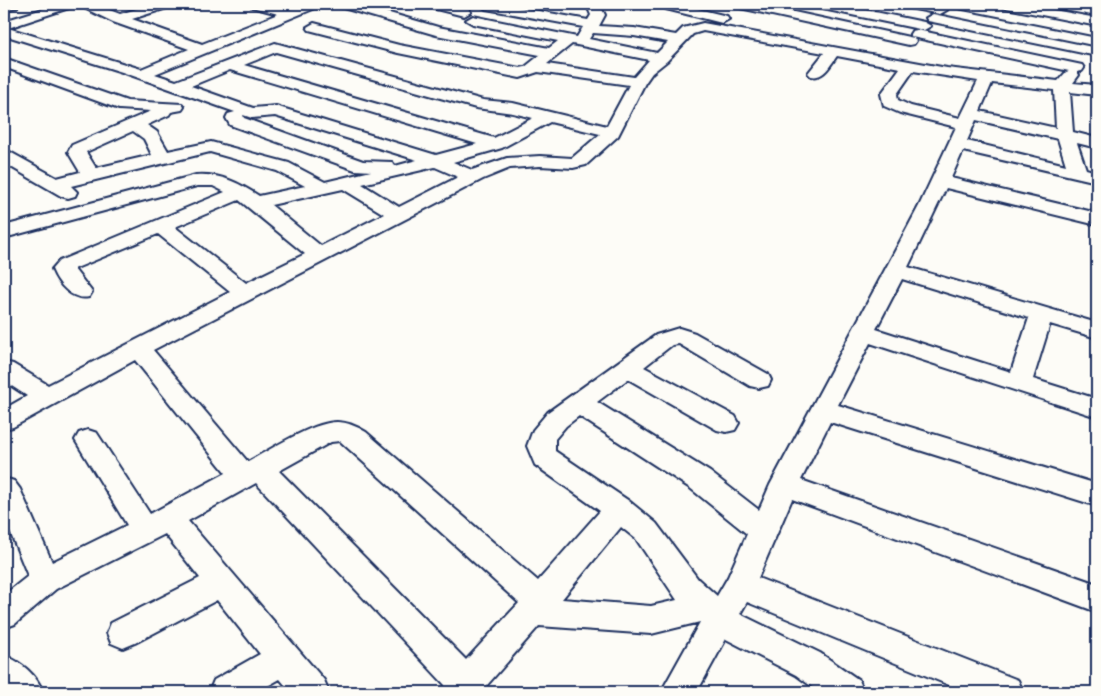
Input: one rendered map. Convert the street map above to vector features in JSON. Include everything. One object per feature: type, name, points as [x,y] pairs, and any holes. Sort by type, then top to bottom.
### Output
[{"type":"street","points":[[4,6],[12,4]]},
{"type":"street","points":[[4,30],[72,4]]},
{"type":"street","points":[[83,4],[118,19],[202,49]]},
{"type":"street","points":[[118,19],[143,6],[165,4]]},
{"type":"street","points":[[257,4],[291,13]]},
{"type":"street","points":[[141,74],[313,4]]},
{"type":"street","points":[[345,4],[436,31],[551,53]]},
{"type":"street","points":[[175,87],[275,47],[345,13],[374,4]]},
{"type":"street","points":[[433,4],[468,16],[574,41],[662,58]]},
{"type":"street","points":[[314,27],[398,49],[509,72],[526,72],[551,53],[574,41],[591,27],[598,15],[595,5],[580,4]]},
{"type":"street","points":[[671,4],[676,9],[724,25],[833,51],[909,66],[1097,90]]},
{"type":"street","points":[[818,4],[1093,51]]},
{"type":"street","points":[[909,4],[928,22]]},
{"type":"street","points":[[958,4],[1097,32]]},
{"type":"street","points":[[1054,4],[1097,12]]},
{"type":"street","points":[[486,5],[591,27],[680,40]]},
{"type":"street","points":[[4,420],[138,348],[472,177],[507,164],[540,161],[573,163],[580,161],[612,132],[638,82],[647,70],[692,29],[724,25],[744,5],[928,22],[1077,68]]},
{"type":"street","points":[[887,61],[928,22]]},
{"type":"street","points":[[4,30],[70,53],[141,74],[243,110],[257,114],[276,111],[345,131],[437,160],[472,177]]},
{"type":"street","points":[[275,47],[482,105],[513,108],[612,132]]},
{"type":"street","points":[[816,73],[833,51]]},
{"type":"street","points":[[1078,173],[1065,136],[1062,86],[1093,51]]},
{"type":"street","points":[[4,77],[70,53]]},
{"type":"street","points":[[4,62],[125,106],[176,107]]},
{"type":"street","points":[[229,65],[496,144]]},
{"type":"street","points":[[909,66],[889,94],[890,103],[906,110],[965,128],[1078,173],[1097,177]]},
{"type":"street","points":[[534,67],[638,82]]},
{"type":"street","points":[[680,692],[713,613],[740,585],[784,485],[896,270],[965,128],[987,77]]},
{"type":"street","points":[[91,175],[77,152],[78,149],[202,96]]},
{"type":"street","points":[[441,128],[482,105]]},
{"type":"street","points":[[243,110],[234,118],[236,121],[361,166],[388,166],[402,170]]},
{"type":"street","points":[[283,167],[381,110]]},
{"type":"street","points":[[81,292],[65,274],[66,265],[161,226],[246,198],[347,183],[496,144],[549,116]]},
{"type":"street","points":[[134,124],[151,136],[162,157]]},
{"type":"street","points":[[965,128],[1065,136],[1097,143]]},
{"type":"street","points":[[55,184],[162,157],[211,147],[283,167],[323,188]]},
{"type":"street","points":[[4,156],[96,208]]},
{"type":"street","points":[[4,232],[196,181],[210,180],[221,182],[246,198],[319,255]]},
{"type":"street","points":[[940,181],[1097,219]]},
{"type":"street","points":[[347,183],[399,215]]},
{"type":"street","points":[[161,226],[245,293]]},
{"type":"street","points":[[896,270],[1097,331]]},
{"type":"street","points":[[1019,384],[1042,314]]},
{"type":"street","points":[[863,333],[1097,408]]},
{"type":"street","points":[[759,380],[687,338],[679,336],[664,340],[558,419],[544,434],[539,442],[539,449],[545,458],[646,531],[677,577],[713,613],[808,664],[847,692]]},
{"type":"street","points":[[138,348],[251,472],[462,688],[536,607],[618,509]]},
{"type":"street","points":[[626,368],[726,423]]},
{"type":"street","points":[[4,370],[47,396]]},
{"type":"street","points":[[579,403],[700,480],[764,532]]},
{"type":"street","points":[[823,410],[1097,495]]},
{"type":"street","points":[[4,614],[45,580],[157,524],[323,434],[334,431],[350,434],[536,607],[651,620],[713,613]]},
{"type":"street","points":[[88,440],[157,524],[222,582],[312,692]]},
{"type":"street","points":[[784,485],[1097,598]]},
{"type":"street","points":[[4,489],[10,497],[45,580]]},
{"type":"street","points":[[123,633],[222,582]]},
{"type":"street","points":[[740,585],[1006,692]]},
{"type":"street","points":[[226,692],[284,658]]},
{"type":"street","points":[[4,671],[26,692]]}]
